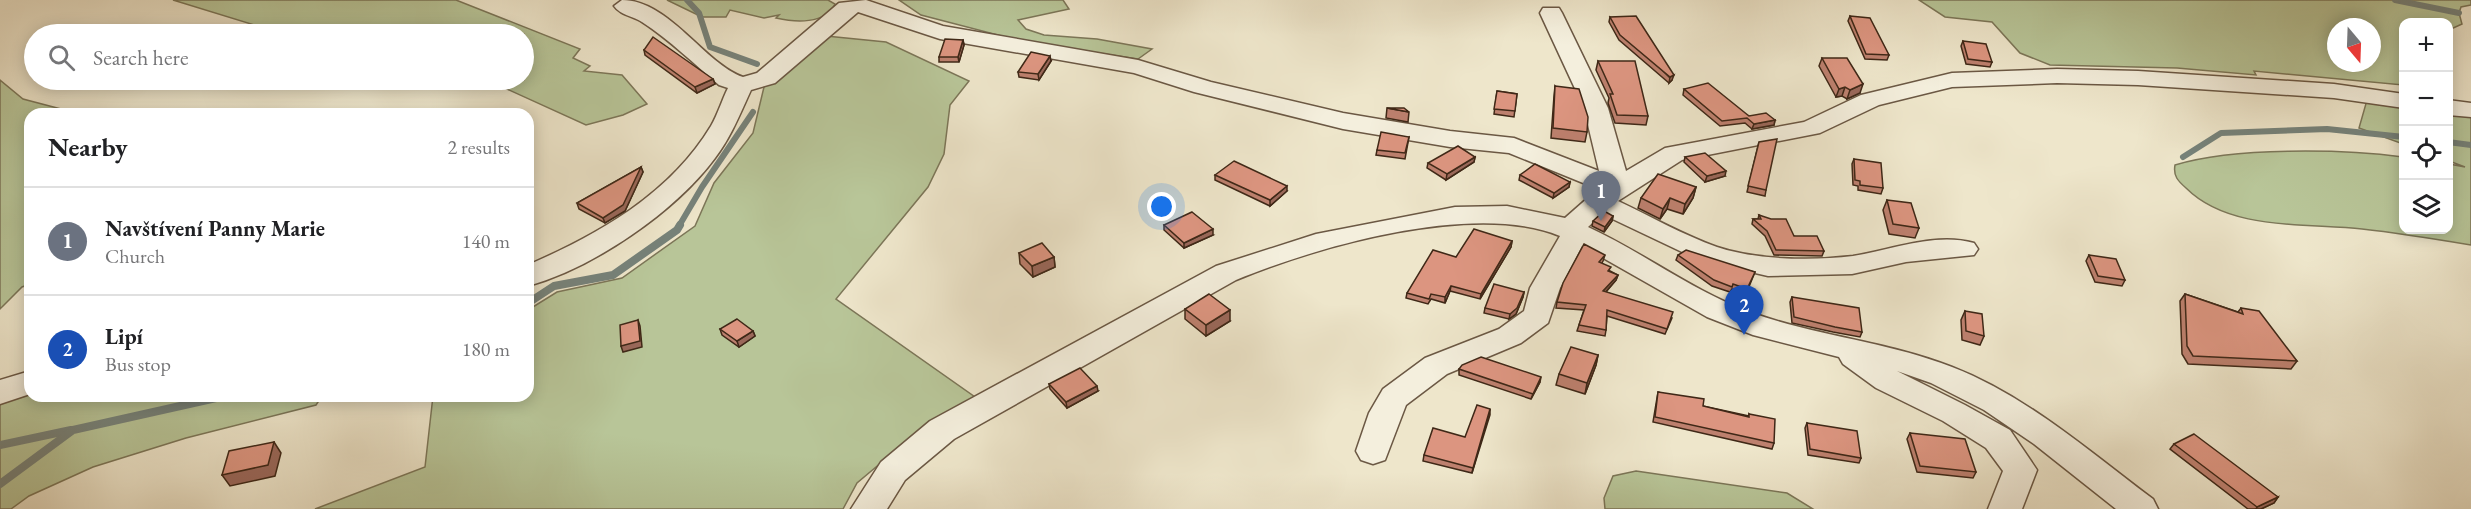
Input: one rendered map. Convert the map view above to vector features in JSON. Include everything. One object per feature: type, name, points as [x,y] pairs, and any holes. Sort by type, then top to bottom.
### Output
[{"type":"street","points":[[625,6],[648,16],[668,29],[728,80],[742,85],[766,78],[848,8],[857,6],[873,8],[896,19],[940,32],[1138,67],[1203,87],[1343,121],[1450,139],[1514,146],[1607,194],[1708,254],[1768,267],[1852,265],[1906,253],[1964,249]]},
{"type":"street","points":[[1551,13],[1596,108],[1607,194]]},
{"type":"street","points":[[1373,451],[1385,414],[1394,397],[1436,366],[1510,336],[1537,316],[1545,288],[1572,230],[1607,194],[1674,154],[1811,128],[1870,100],[1952,80],[2057,76],[2138,78],[2334,91],[2399,99]]},
{"type":"street","points":[[534,273],[620,232],[654,207],[704,156],[724,126],[742,85]]},
{"type":"street","points":[[2453,108],[2471,110]]},
{"type":"street","points":[[868,509],[893,471],[942,430],[1196,289],[1254,261],[1288,250],[1382,228],[1455,215],[1514,215],[1540,219],[1572,230],[1613,250],[1717,310],[1777,332],[1926,369],[1960,384],[2028,424],[2141,509]]},
{"type":"street","points":[[1840,346],[1887,380],[1954,413],[1998,439],[2020,470],[2005,509]]},
{"type":"street","points":[[0,392],[24,384]]},
{"type":"green space","points":[[173,0],[456,0],[517,24],[251,24]]},
{"type":"green space","points":[[667,0],[828,0],[835,4],[825,16],[800,21],[776,18],[779,15],[764,18],[730,10],[726,17],[702,17]]},
{"type":"green space","points":[[899,0],[1063,0],[1069,9],[1018,20],[1026,29],[1044,35],[1097,39],[1152,49],[1138,59],[1025,42],[921,15]]},
{"type":"green space","points":[[1919,0],[2471,0],[2471,5],[2461,7],[2459,13],[2462,24],[2453,28],[2453,18],[2399,18],[2399,85],[2254,71],[2256,75],[2177,68],[2050,65],[2020,53],[1992,22],[1945,17]]},
{"type":"green space","points":[[534,31],[580,49],[573,58],[590,66],[584,71],[622,75],[647,104],[623,115],[586,125],[509,90],[534,90]]},
{"type":"green space","points":[[826,36],[886,42],[969,81],[950,105],[944,154],[928,187],[836,299],[975,397],[907,441],[857,483],[843,509],[315,509],[425,467],[432,402],[534,402],[534,306],[557,292],[622,278],[695,226],[714,183],[753,133],[764,87]]},
{"type":"green space","points":[[0,80],[23,99],[57,108],[24,108],[24,286],[0,309]]},
{"type":"green space","points":[[2367,100],[2399,104],[2399,143],[2359,128]]},
{"type":"green space","points":[[2453,113],[2471,116],[2471,245],[2400,234],[2453,234],[2453,165],[2465,167],[2453,162]]},
{"type":"green space","points":[[2320,151],[2399,157],[2399,234],[2269,222],[2224,212],[2204,202],[2181,183],[2175,172],[2175,165],[2199,159],[2257,152]]},
{"type":"green space","points":[[24,393],[24,402],[318,402],[316,405],[186,438],[93,467],[29,496],[11,509],[0,509],[0,402]]},
{"type":"green space","points":[[1636,471],[1787,493],[1813,509],[1605,509],[1604,498],[1613,476]]},
{"type":"building","points":[[1636,16],[1674,75],[1670,77],[1620,35],[1610,17]]},
{"type":"building","points":[[1850,16],[1870,18],[1889,55],[1866,54]]},
{"type":"building","points":[[653,37],[713,79],[695,87],[644,50]]},
{"type":"building","points":[[945,39],[963,40],[958,57],[939,57]]},
{"type":"building","points":[[1963,41],[1986,44],[1992,62],[1968,59]]},
{"type":"building","points":[[1031,52],[1050,56],[1038,74],[1018,72]]},
{"type":"building","points":[[1822,58],[1847,58],[1863,84],[1850,90],[1845,87],[1839,89]]},
{"type":"building","points":[[1598,61],[1635,61],[1648,116],[1617,115],[1610,94],[1613,94]]},
{"type":"building","points":[[1708,83],[1749,116],[1766,113],[1775,120],[1754,124],[1747,118],[1722,121],[1684,89]]},
{"type":"building","points":[[1555,86],[1579,89],[1588,117],[1587,132],[1553,128]]},
{"type":"building","points":[[1497,91],[1517,94],[1515,111],[1494,109]]},
{"type":"building","points":[[1387,108],[1404,108],[1409,112]]},
{"type":"building","points":[[1381,132],[1409,137],[1405,153],[1377,150]]},
{"type":"building","points":[[1777,139],[1766,190],[1748,186],[1759,142]]},
{"type":"building","points":[[1458,146],[1475,157],[1447,174],[1428,163]]},
{"type":"building","points":[[1705,153],[1726,171],[1707,176],[1685,157]]},
{"type":"building","points":[[1854,159],[1881,163],[1883,188],[1860,185],[1860,181],[1855,180]]},
{"type":"building","points":[[1234,161],[1287,186],[1270,200],[1215,175]]},
{"type":"building","points":[[1535,164],[1570,182],[1554,193],[1520,175]]},
{"type":"building","points":[[641,167],[623,205],[603,218],[577,203]]},
{"type":"building","points":[[1658,174],[1696,187],[1685,204],[1670,198],[1663,209],[1641,198]]},
{"type":"building","points":[[1887,200],[1911,203],[1919,228],[1893,224]]},
{"type":"building","points":[[1604,211],[1613,216],[1605,227],[1593,221]]},
{"type":"building","points":[[1192,212],[1213,229],[1184,243],[1164,225]]},
{"type":"building","points":[[1759,215],[1771,219],[1786,219],[1794,236],[1817,236],[1824,251],[1776,250],[1767,231],[1753,219],[1761,219]]},
{"type":"building","points":[[1474,229],[1512,241],[1481,294],[1451,286],[1445,297],[1431,294],[1429,299],[1407,293],[1433,250],[1456,257]]},
{"type":"building","points":[[1042,243],[1054,257],[1032,266],[1019,253]]},
{"type":"building","points":[[1584,244],[1605,255],[1599,262],[1611,267],[1608,271],[1618,275],[1603,291],[1673,312],[1667,329],[1607,310],[1606,330],[1579,325],[1586,305],[1557,302],[1563,283]]},
{"type":"building","points":[[1686,250],[1755,272],[1747,289],[1733,284],[1732,287],[1714,280],[1678,255]]},
{"type":"building","points":[[2089,255],[2116,259],[2125,280],[2098,276]]},
{"type":"building","points":[[1494,284],[1524,292],[1517,308],[1510,314],[1485,308]]},
{"type":"building","points":[[1209,294],[1230,310],[1206,325],[1185,309]]},
{"type":"building","points":[[2185,294],[2243,314],[2241,308],[2259,311],[2297,361],[2193,356],[2187,346]]},
{"type":"building","points":[[1792,297],[1859,308],[1862,332],[1794,317]]},
{"type":"building","points":[[1965,311],[1982,314],[1984,336],[1966,331]]},
{"type":"building","points":[[737,319],[753,331],[737,341],[720,329]]},
{"type":"building","points":[[638,320],[640,341],[621,346],[620,325]]},
{"type":"building","points":[[1571,347],[1598,355],[1587,383],[1559,374]]},
{"type":"building","points":[[1481,357],[1541,377],[1533,394],[1459,369],[1462,365]]},
{"type":"building","points":[[1080,368],[1097,386],[1066,402],[1049,384]]},
{"type":"building","points":[[1658,392],[1704,399],[1703,406],[1749,417],[1749,414],[1775,419],[1774,443],[1655,417]]},
{"type":"building","points":[[1477,405],[1490,409],[1473,468],[1424,455],[1433,428],[1465,437]]},
{"type":"building","points":[[1807,423],[1857,431],[1861,458],[1810,449]]},
{"type":"building","points":[[1910,433],[1965,439],[1976,472],[1920,466]]},
{"type":"building","points":[[2194,434],[2278,497],[2257,507],[2174,444]]},
{"type":"building","points":[[274,442],[268,465],[222,475],[229,451]]},
{"type":"waterway","points":[[687,0],[699,13],[710,47],[757,64]]},
{"type":"waterway","points":[[2395,0],[2459,13]]},
{"type":"waterway","points":[[679,226],[702,187],[753,112]]},
{"type":"waterway","points":[[2183,157],[2221,133],[2327,129],[2399,136]]},
{"type":"waterway","points":[[2453,143],[2471,145]]},
{"type":"waterway","points":[[534,299],[554,286],[613,275],[677,230],[680,225]]},
{"type":"waterway","points":[[0,484],[73,430],[198,402]]},
{"type":"waterway","points":[[0,445],[71,430]]},
{"type":"place","name":"Navštívení Panny Marie","points":[[1601,221]]},
{"type":"place","name":"Lipí","points":[[1744,335]]}]
